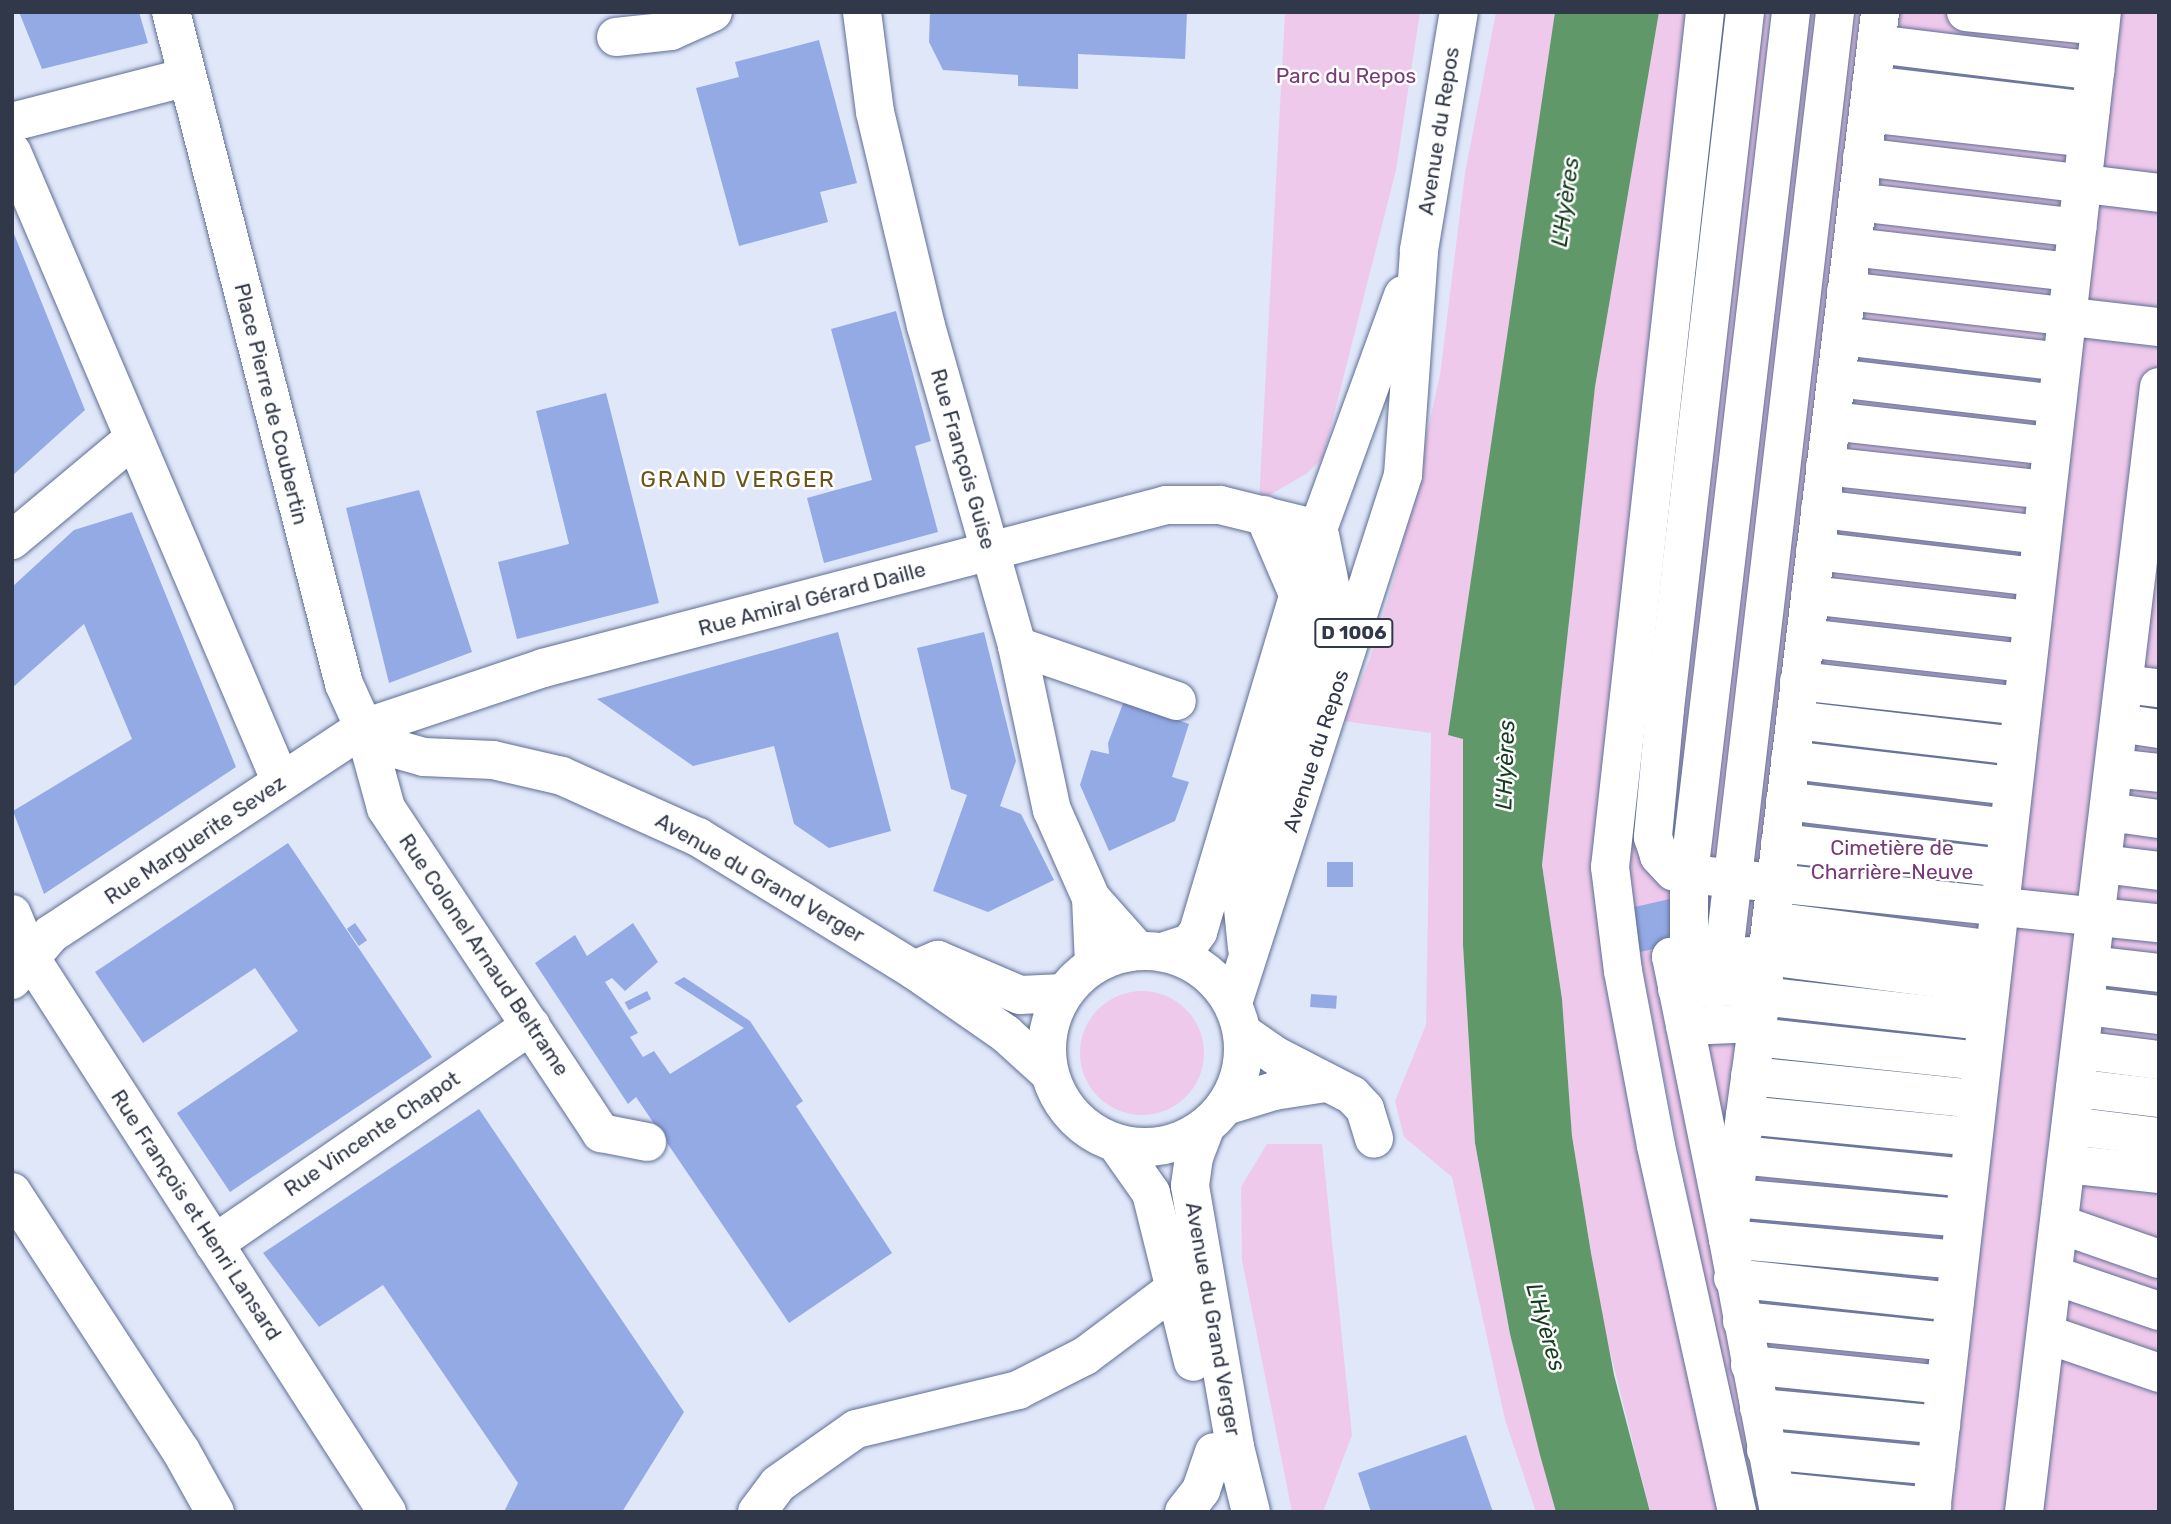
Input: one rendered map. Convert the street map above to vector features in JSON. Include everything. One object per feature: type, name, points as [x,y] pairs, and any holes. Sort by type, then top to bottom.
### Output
[{"type":"street","name":"Place Pierre de Coubertin","points":[[171,12],[344,684],[364,728]]},
{"type":"street","points":[[616,37],[671,31],[713,12]]},
{"type":"street","name":"Rue François Guise","points":[[862,12],[875,112],[926,326],[1017,646],[1052,810],[1091,898],[1094,965]]},
{"type":"street","name":"Avenue du Repos","points":[[1238,1018],[1237,983],[1249,961],[1403,475],[1419,250],[1459,12]]},
{"type":"street","points":[[1704,12],[1610,867],[1623,971],[1656,1146],[1737,1512]]},
{"type":"street","points":[[1745,12],[1665,709],[1653,837],[1659,856],[1673,871],[1689,874],[2159,923]]},
{"type":"street","points":[[1791,12],[1689,874],[1694,1035],[1733,1278],[1777,1501],[1932,1510],[1998,906],[2101,19],[1966,12]]},
{"type":"street","points":[[1694,1035],[1732,879],[1835,12]]},
{"type":"street","points":[[1728,1239],[1755,1045],[1878,28],[2095,71]]},
{"type":"street","points":[[12,122],[187,77]]},
{"type":"street","points":[[1869,99],[2089,124]]},
{"type":"street","points":[[12,152],[281,782]]},
{"type":"street","points":[[1862,157],[2159,193]]},
{"type":"street","points":[[1723,203],[1811,214],[2072,272]]},
{"type":"street","points":[[1855,223],[2077,228]]},
{"type":"street","name":"Avenue du Repos","points":[[1150,951],[1190,943],[1198,932],[1300,600],[1318,529],[1419,250]]},
{"type":"street","points":[[1846,291],[2159,327]]},
{"type":"street","points":[[1841,336],[2061,362]]},
{"type":"street","points":[[1836,378],[2056,404]]},
{"type":"street","points":[[2024,1512],[2119,723],[2141,686],[2158,409]]},
{"type":"street","points":[[1830,421],[2051,446]]},
{"type":"street","points":[[12,540],[134,438]]},
{"type":"street","points":[[1825,466],[2046,490]]},
{"type":"street","points":[[1692,468],[1779,477]]},
{"type":"street","name":"Rue Amiral Gérard Daille","points":[[364,728],[543,668],[1166,505],[1220,505],[1318,529]]},
{"type":"street","points":[[1820,509],[2041,535]]},
{"type":"street","points":[[1264,515],[1300,600]]},
{"type":"street","name":"Avenue du Repos","points":[[1249,961],[1240,879],[1333,599],[1318,529]]},
{"type":"street","points":[[1815,551],[2036,577]]},
{"type":"street","points":[[1810,594],[2031,620]]},
{"type":"street","points":[[1805,638],[2026,663]]},
{"type":"street","points":[[1017,646],[1177,701]]},
{"type":"street","points":[[1799,681],[2022,706]]},
{"type":"street","points":[[1665,709],[1750,718]]},
{"type":"street","points":[[1795,720],[2017,746]]},
{"type":"street","points":[[2119,723],[2159,729]]},
{"type":"street","name":"Rue Marguerite Sevez","points":[[21,968],[51,934],[364,728]]},
{"type":"street","name":"Avenue du Grand Verger","points":[[364,728],[392,748],[424,757],[492,760],[562,776],[633,805],[698,837],[914,970],[1006,1034],[1049,1073]]},
{"type":"street","name":"Rue Colonel Arnaud Beltrame","points":[[364,728],[386,808],[601,1133],[647,1142]]},
{"type":"street","points":[[1790,760],[2012,786]]},
{"type":"street","points":[[2114,768],[2159,774]]},
{"type":"street","points":[[1785,801],[2007,828]]},
{"type":"street","points":[[2109,812],[2159,818]]},
{"type":"street","points":[[1780,843],[2003,868]]},
{"type":"street","points":[[2103,864],[2159,871]]},
{"type":"street","name":"Rue François Guise","points":[[1091,898],[1150,951]]},
{"type":"street","name":"Rue François et Henri Lansard","points":[[12,914],[21,968],[214,1244],[387,1512]]},
{"type":"street","points":[[1216,1116],[1244,1059],[1238,1018],[1215,979],[1191,961],[1150,951],[1094,965],[1064,993],[1048,1032],[1049,1073],[1073,1117],[1093,1133],[1116,1143],[1147,1147],[1178,1142],[1216,1116],[1274,1091],[1325,1083]]},
{"type":"street","points":[[914,970],[938,960],[1020,995],[1064,993]]},
{"type":"street","points":[[2091,965],[2159,973]]},
{"type":"street","points":[[1755,1045],[1990,985]]},
{"type":"street","points":[[1755,1045],[1990,985]]},
{"type":"street","points":[[2086,1006],[2159,1015]]},
{"type":"street","points":[[1238,1018],[1325,1083],[1352,1095],[1365,1109],[1374,1139]]},
{"type":"street","name":"Rue Vincente Chapot","points":[[214,1244],[531,1025]]},
{"type":"street","points":[[1694,1035],[1755,1045],[1977,1099]]},
{"type":"street","points":[[1694,1035],[1755,1045],[1981,1061]]},
{"type":"street","points":[[1694,1035],[1755,1045],[1973,1137]]},
{"type":"street","points":[[1694,1035],[1755,1045],[1968,1178]]},
{"type":"street","points":[[2080,1051],[2159,1060]]},
{"type":"street","points":[[2075,1088],[2159,1098]]},
{"type":"street","name":"Avenue du Grand Verger","points":[[1216,1116],[1194,1157],[1190,1186],[1227,1406],[1251,1512]]},
{"type":"street","points":[[2071,1126],[2159,1136]]},
{"type":"street","name":"Avenue du Grand Verger","points":[[1116,1143],[1151,1193],[1177,1287],[1230,1512]]},
{"type":"street","points":[[2066,1164],[2159,1174]]},
{"type":"street","points":[[12,1192],[181,1451],[215,1512]]},
{"type":"street","points":[[1734,1198],[1964,1218]]},
{"type":"street","points":[[1728,1239],[1959,1260]]},
{"type":"street","points":[[2056,1250],[2159,1259]]},
{"type":"street","points":[[2056,1250],[2159,1286]]},
{"type":"street","points":[[2056,1250],[2159,1311]]},
{"type":"street","points":[[1733,1278],[1955,1302]]},
{"type":"street","points":[[757,1512],[778,1484],[856,1429],[912,1412],[984,1402],[1018,1390],[1085,1356],[1177,1287]]},
{"type":"street","points":[[1742,1321],[1950,1342]]},
{"type":"street","points":[[2047,1326],[2159,1357]]},
{"type":"street","points":[[2047,1326],[2159,1373]]},
{"type":"street","points":[[1750,1365],[1945,1385]]},
{"type":"street","points":[[1759,1408],[1941,1425]]},
{"type":"street","points":[[1766,1450],[1936,1466]]},
{"type":"street","points":[[1184,1512],[1201,1489],[1214,1452]]},
{"type":"green space","name":"Parc du Repos","points":[[1285,12],[1420,12],[1396,170],[1323,458],[1306,474],[1259,501]]},
{"type":"green space","points":[[1496,12],[1556,12],[1448,735],[1463,738],[1463,945],[1475,1143],[1510,1334],[1556,1512],[1536,1512],[1505,1420],[1452,1177],[1404,1137],[1395,1101],[1426,1025],[1431,733],[1343,721],[1370,659],[1396,572],[1440,375],[1465,173]]},
{"type":"green space","points":[[1659,12],[1694,12],[1598,872],[1721,1512],[1650,1512],[1602,1319],[1572,1136],[1562,999],[1542,865],[1595,387]]},
{"type":"green space","name":"Cimetière de Charrière-Neuve","points":[[1723,12],[2159,12],[2159,1512],[1750,1512],[1623,870]]},
{"type":"green space","points":[[1142,991],[1166,996],[1186,1009],[1199,1029],[1204,1053],[1199,1077],[1186,1097],[1166,1110],[1142,1115],[1118,1110],[1098,1097],[1085,1077],[1080,1053],[1085,1029],[1098,1009],[1118,996]]},
{"type":"green space","points":[[1267,1144],[1322,1144],[1352,1435],[1323,1512],[1292,1512],[1242,1260],[1241,1187]]},
{"type":"water","name":"L'Hyères","points":[[1555,12],[1659,12],[1595,387],[1542,865],[1562,999],[1572,1136],[1591,1253],[1614,1375],[1650,1512],[1556,1512],[1540,1455],[1510,1334],[1475,1143],[1463,945],[1463,739],[1448,735]]},
{"type":"building","points":[[19,12],[139,12],[148,43],[42,69]]},
{"type":"building","points":[[930,12],[1187,12],[1185,59],[1078,54],[1078,89],[1018,86],[1018,75],[943,70],[929,42]]},
{"type":"building","points":[[819,40],[857,183],[820,192],[828,222],[739,246],[696,88],[739,77],[735,62]]},
{"type":"building","points":[[12,229],[85,410],[12,476]]},
{"type":"building","points":[[896,311],[931,441],[915,446],[938,532],[824,563],[807,498],[872,480],[831,329]]},
{"type":"building","points":[[606,393],[659,603],[517,639],[498,562],[569,544],[536,411]]},
{"type":"building","points":[[419,490],[472,652],[389,683],[346,508]]},
{"type":"building","points":[[132,512],[236,767],[44,894],[13,811],[132,739],[84,624],[12,688],[12,587],[74,530]]},
{"type":"building","points":[[838,632],[891,831],[829,848],[794,824],[774,746],[693,766],[597,699]]},
{"type":"building","points":[[984,632],[1016,761],[1000,806],[1021,814],[1054,880],[988,912],[933,891],[967,795],[951,789],[917,648]]},
{"type":"building","points":[[1124,701],[1189,724],[1172,777],[1189,782],[1175,821],[1109,851],[1080,785],[1091,750],[1109,754],[1108,743]]},
{"type":"building","points":[[288,843],[432,1057],[230,1192],[177,1113],[298,1031],[255,968],[143,1043],[95,972]]},
{"type":"building","points":[[1327,862],[1353,862],[1353,887],[1327,887]]},
{"type":"building","points":[[1674,898],[1684,942],[1640,952],[1630,908]]},
{"type":"building","points":[[355,923],[367,940],[359,946],[347,929]]},
{"type":"building","points":[[633,923],[658,962],[625,991],[612,978],[605,982],[638,1033],[630,1037],[643,1057],[654,1051],[670,1074],[744,1028],[674,983],[684,977],[750,1021],[803,1101],[796,1106],[892,1253],[789,1323],[636,1097],[628,1104],[535,963],[575,935],[587,956]]},
{"type":"building","points":[[647,991],[651,999],[629,1010],[625,1002]]},
{"type":"building","points":[[1311,994],[1337,996],[1336,1009],[1310,1007]]},
{"type":"building","points":[[479,1109],[684,1412],[622,1512],[504,1512],[518,1483],[383,1285],[319,1327],[263,1253]]},
{"type":"building","points":[[1466,1435],[1493,1512],[1371,1512],[1358,1473]]},
{"type":"district","name":"GRAND VERGER","points":[[738,479]]}]
